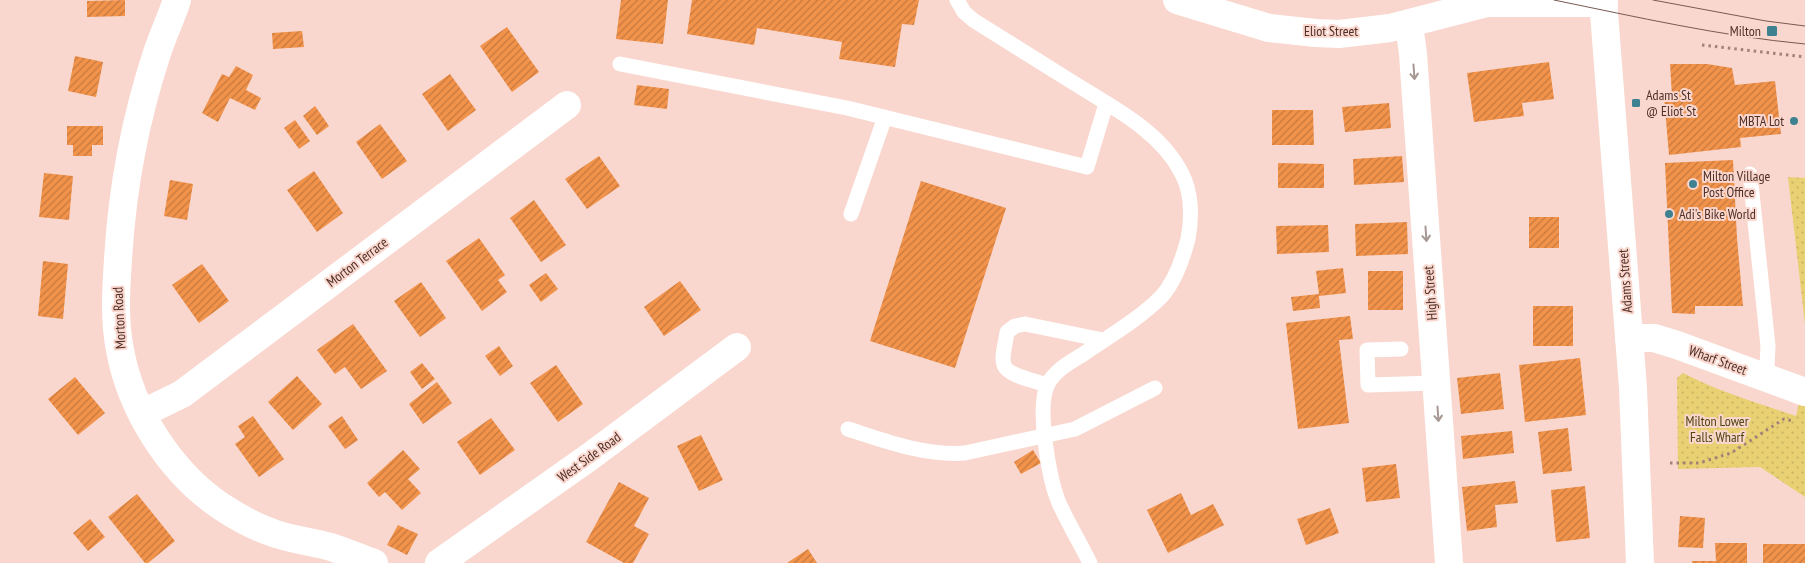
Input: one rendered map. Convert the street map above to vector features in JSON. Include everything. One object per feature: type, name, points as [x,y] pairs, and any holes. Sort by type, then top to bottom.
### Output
[{"type":"street","name":"Morton Road","points":[[177,0],[158,51],[139,113],[127,174],[119,244],[116,303],[120,350],[125,372],[143,413],[158,440],[176,466],[190,481],[222,508],[239,518],[276,534],[333,548],[374,563]]},
{"type":"street","name":"Eliot Street","points":[[1177,0],[1269,28],[1338,34],[1409,24],[1490,2],[1604,10]]},
{"type":"street","name":"Adams Street","points":[[1604,10],[1635,429],[1640,563]]},
{"type":"street","name":"High Street","points":[[1409,24],[1414,64],[1449,563]]},
{"type":"street","name":"Morton Terrace","points":[[143,413],[182,394],[567,105]]},
{"type":"street","name":"Wharf Street","points":[[1629,338],[1654,338],[1677,344],[1805,392]]},
{"type":"street","name":"West Side Road","points":[[440,563],[616,438],[737,346]]},
{"type":"lane","points":[[957,0],[964,12],[972,20],[1106,104],[1150,134],[1182,173],[1187,187],[1191,216],[1186,248],[1180,264],[1163,295],[1149,308],[1060,369],[1047,385],[1042,403],[1051,474],[1058,501],[1090,563]]},
{"type":"lane","points":[[620,64],[847,108],[1087,167],[1106,104]]},
{"type":"lane","points":[[852,214],[885,117]]},
{"type":"lane","points":[[1750,174],[1768,346],[1768,368],[1765,378]]},
{"type":"lane","points":[[1047,385],[1009,373],[1004,365],[1003,357],[1007,332],[1015,326],[1025,324],[1103,340]]},
{"type":"lane","points":[[1401,349],[1367,350],[1368,385],[1436,383]]},
{"type":"lane","points":[[848,429],[918,450],[949,455],[965,453],[1075,429],[1155,388]]},
{"type":"path","points":[[1702,45],[1805,57]]},
{"type":"path","points":[[1670,463],[1699,463],[1731,453],[1784,419],[1793,420]]},
{"type":"green space","points":[[1788,177],[1805,178],[1805,324]]},
{"type":"green space","name":"Milton Lower Falls Wharf","points":[[1683,373],[1725,392],[1796,416],[1805,376],[1805,497],[1760,467],[1678,469],[1677,378]]},
{"type":"building","points":[[125,0],[125,16],[87,17],[87,1]]},
{"type":"building","points":[[621,0],[668,0],[663,44],[616,39]]},
{"type":"building","points":[[692,0],[919,0],[914,25],[902,24],[895,67],[839,59],[842,42],[757,28],[754,45],[687,34]]},
{"type":"building","points":[[507,27],[539,72],[512,92],[480,46]]},
{"type":"building","points":[[302,31],[304,47],[273,49],[272,33]]},
{"type":"building","points":[[75,56],[103,62],[96,97],[68,91]]},
{"type":"building","points":[[1549,62],[1554,99],[1522,103],[1524,116],[1474,122],[1467,73]]},
{"type":"building","points":[[1670,64],[1707,64],[1732,68],[1735,85],[1775,81],[1781,134],[1740,138],[1741,147],[1669,155],[1664,97],[1672,96]]},
{"type":"building","points":[[236,66],[253,75],[246,90],[261,98],[255,110],[230,98],[218,122],[202,113],[222,74],[229,77]]},
{"type":"building","points":[[450,74],[476,110],[448,131],[422,94]]},
{"type":"building","points":[[637,85],[669,89],[667,109],[634,105]]},
{"type":"building","points":[[1389,103],[1391,128],[1345,132],[1342,107]]},
{"type":"building","points":[[315,106],[329,126],[317,135],[303,116]]},
{"type":"building","points":[[1272,110],[1313,110],[1314,145],[1272,145]]},
{"type":"building","points":[[295,120],[310,141],[299,149],[284,128]]},
{"type":"building","points":[[380,124],[407,161],[382,179],[356,142]]},
{"type":"building","points":[[67,126],[103,126],[103,145],[92,145],[92,156],[73,156],[73,145],[67,145]]},
{"type":"building","points":[[599,156],[620,186],[587,209],[565,179]]},
{"type":"building","points":[[1402,156],[1404,182],[1354,185],[1353,159]]},
{"type":"building","points":[[1733,160],[1743,306],[1695,306],[1695,314],[1672,313],[1665,163]]},
{"type":"building","points":[[1278,163],[1324,164],[1324,188],[1278,188]]},
{"type":"building","points":[[314,171],[343,213],[317,232],[287,190]]},
{"type":"building","points":[[44,173],[73,176],[69,220],[39,217]]},
{"type":"building","points":[[170,180],[193,184],[187,220],[164,216]]},
{"type":"building","points":[[921,181],[1006,208],[955,368],[870,341]]},
{"type":"building","points":[[534,200],[566,245],[541,262],[510,218]]},
{"type":"building","points":[[1529,217],[1559,217],[1559,248],[1529,248]]},
{"type":"building","points":[[1407,222],[1408,254],[1356,256],[1355,224]]},
{"type":"building","points":[[1328,225],[1329,252],[1277,254],[1276,226]]},
{"type":"building","points":[[479,238],[505,275],[498,280],[507,292],[482,311],[446,261]]},
{"type":"building","points":[[43,261],[68,264],[63,319],[38,316]]},
{"type":"building","points":[[202,264],[229,301],[199,323],[172,285]]},
{"type":"building","points":[[1343,268],[1346,293],[1319,296],[1320,308],[1293,311],[1291,297],[1319,294],[1316,271]]},
{"type":"building","points":[[1368,271],[1403,271],[1403,310],[1368,310]]},
{"type":"building","points":[[546,273],[558,289],[541,302],[529,285]]},
{"type":"building","points":[[680,281],[701,310],[664,336],[644,307]]},
{"type":"building","points":[[421,282],[446,318],[420,337],[394,301]]},
{"type":"building","points":[[1533,306],[1573,306],[1573,346],[1533,346]]},
{"type":"building","points":[[1350,316],[1353,339],[1339,340],[1349,423],[1298,429],[1286,323]]},
{"type":"building","points":[[353,324],[387,371],[361,389],[345,367],[335,374],[317,350]]},
{"type":"building","points":[[499,346],[513,366],[500,376],[485,356]]},
{"type":"building","points":[[1580,358],[1586,415],[1525,422],[1519,365]]},
{"type":"building","points":[[422,363],[435,379],[422,389],[410,372]]},
{"type":"building","points":[[556,365],[583,404],[558,422],[530,383]]},
{"type":"building","points":[[1500,373],[1504,409],[1461,414],[1457,378]]},
{"type":"building","points":[[297,376],[322,404],[293,430],[268,402]]},
{"type":"building","points":[[75,377],[105,413],[78,435],[48,399]]},
{"type":"building","points":[[437,382],[452,403],[423,424],[409,404]]},
{"type":"building","points":[[253,416],[284,459],[259,477],[235,444],[245,437],[238,426]]},
{"type":"building","points":[[342,416],[358,440],[345,449],[328,426]]},
{"type":"building","points":[[491,418],[515,450],[480,475],[457,442]]},
{"type":"building","points":[[1568,428],[1572,471],[1543,474],[1538,432]]},
{"type":"building","points":[[1512,431],[1514,453],[1463,459],[1461,436]]},
{"type":"building","points":[[701,435],[723,480],[699,491],[677,446]]},
{"type":"building","points":[[403,450],[420,469],[408,479],[421,493],[402,510],[385,492],[379,497],[367,483]]},
{"type":"building","points":[[1033,450],[1041,463],[1021,474],[1014,462]]},
{"type":"building","points":[[1396,464],[1400,498],[1366,502],[1362,468]]},
{"type":"building","points":[[1515,481],[1518,503],[1495,505],[1497,527],[1467,531],[1462,487]]},
{"type":"building","points":[[619,482],[649,498],[634,526],[649,534],[633,563],[624,563],[586,542]]},
{"type":"building","points":[[1585,486],[1590,538],[1556,542],[1551,490]]},
{"type":"building","points":[[1181,493],[1191,515],[1213,504],[1224,525],[1168,553],[1147,510]]},
{"type":"building","points":[[137,494],[175,541],[148,563],[145,563],[108,517]]},
{"type":"building","points":[[1330,508],[1339,533],[1306,545],[1297,519]]},
{"type":"building","points":[[1680,516],[1705,518],[1703,548],[1678,547]]},
{"type":"building","points":[[90,519],[105,537],[88,551],[73,533]]},
{"type":"building","points":[[398,525],[418,534],[407,555],[387,545]]},
{"type":"building","points":[[1715,543],[1747,543],[1747,563],[1692,563],[1692,561],[1716,561]]},
{"type":"building","points":[[1763,544],[1805,544],[1805,563],[1763,563]]},
{"type":"building","points":[[808,549],[817,563],[787,563]]},
{"type":"tram line","points":[[1554,0],[1710,31],[1805,44]]},
{"type":"tram line","points":[[1653,0],[1766,21],[1805,26]]},
{"type":"place","name":"Milton","points":[[1772,31]]},
{"type":"place","name":"Adams St @ Eliot St","points":[[1636,103]]},
{"type":"place","name":"MBTA Lot","points":[[1794,121]]},
{"type":"place","name":"Milton Village Post Office","points":[[1693,184]]},
{"type":"place","name":"Adi's Bike World","points":[[1669,214]]}]
